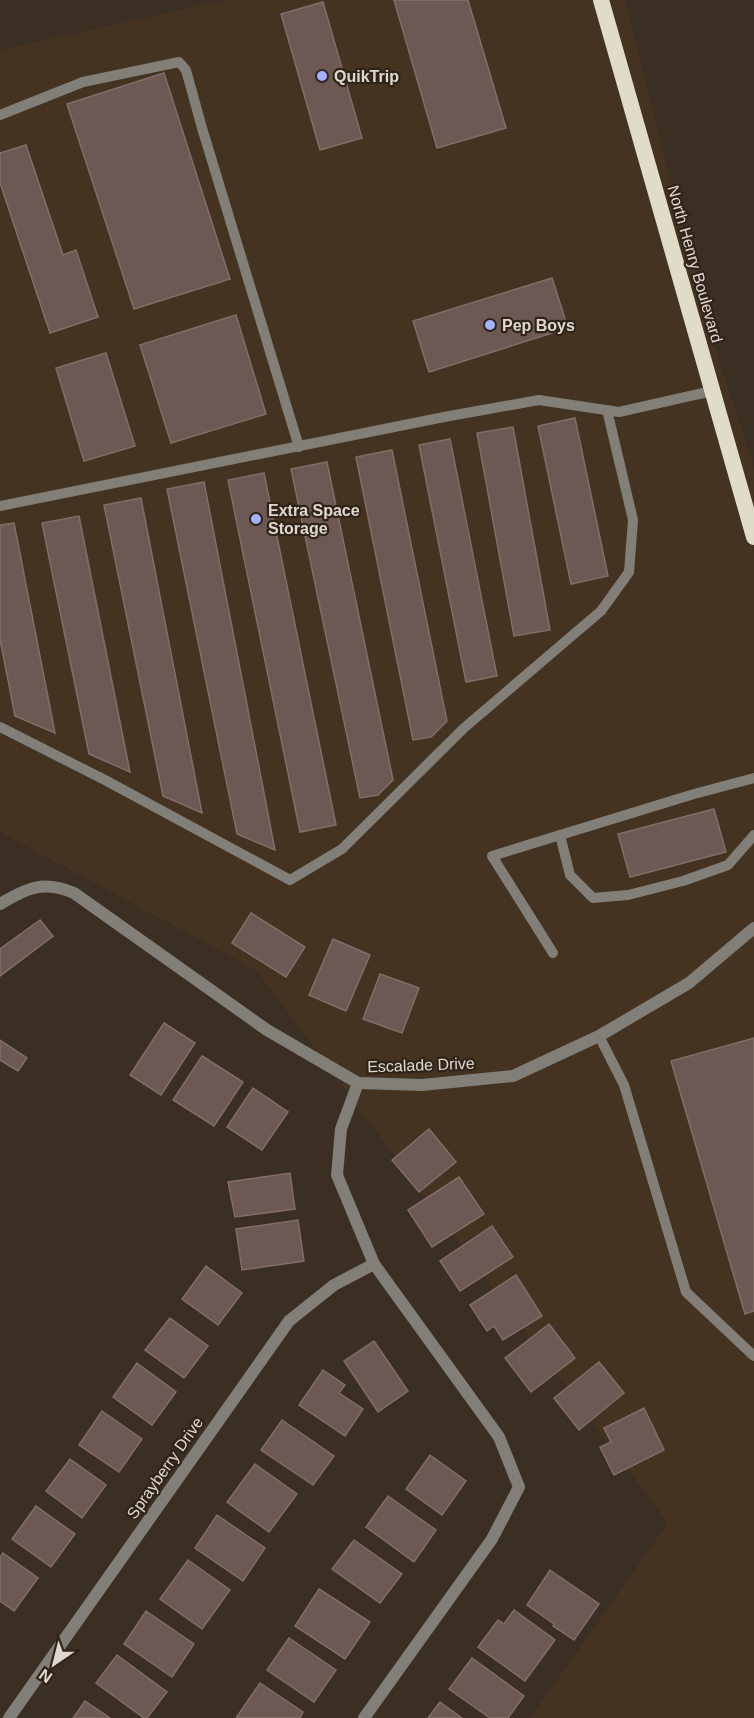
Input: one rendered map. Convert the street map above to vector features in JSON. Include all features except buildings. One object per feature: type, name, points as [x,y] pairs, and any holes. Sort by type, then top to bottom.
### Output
[{"type":"highway","name":"North Henry Boulevard","points":[[601,0],[754,537]]},
{"type":"street","name":"Escalade Drive","points":[[0,904],[21,892],[40,886],[62,888],[74,893],[267,1030],[358,1083],[422,1085],[513,1076],[599,1036],[689,984],[754,928]]},
{"type":"street","points":[[358,1083],[341,1129],[337,1175],[374,1264],[499,1437],[519,1487],[492,1539],[364,1718]]},
{"type":"street","name":"Sprayberry Drive","points":[[9,1718],[289,1322],[334,1284],[374,1264]]},
{"type":"lane","points":[[0,115],[83,82],[179,62],[186,69],[299,447]]},
{"type":"lane","points":[[0,504],[540,400],[619,412],[712,391]]},
{"type":"lane","points":[[0,727],[105,780],[290,880],[342,849],[464,728],[601,611],[629,572],[633,520],[607,410]]},
{"type":"lane","points":[[553,953],[492,856],[754,778]]},
{"type":"lane","points":[[560,835],[570,875],[593,898],[628,896],[683,881],[728,865],[754,835]]},
{"type":"lane","points":[[599,1036],[624,1085],[686,1292],[754,1356]]},
{"type":"shaded area","points":[[225,0],[625,0],[708,325],[754,468],[754,1718],[530,1718],[668,1523],[256,970],[0,832],[0,50]]},
{"type":"place","name":"QuikTrip","points":[[322,76]]},
{"type":"place","name":"Pep Boys","points":[[490,325]]},
{"type":"place","name":"Extra Space Storage","points":[[256,519]]}]
